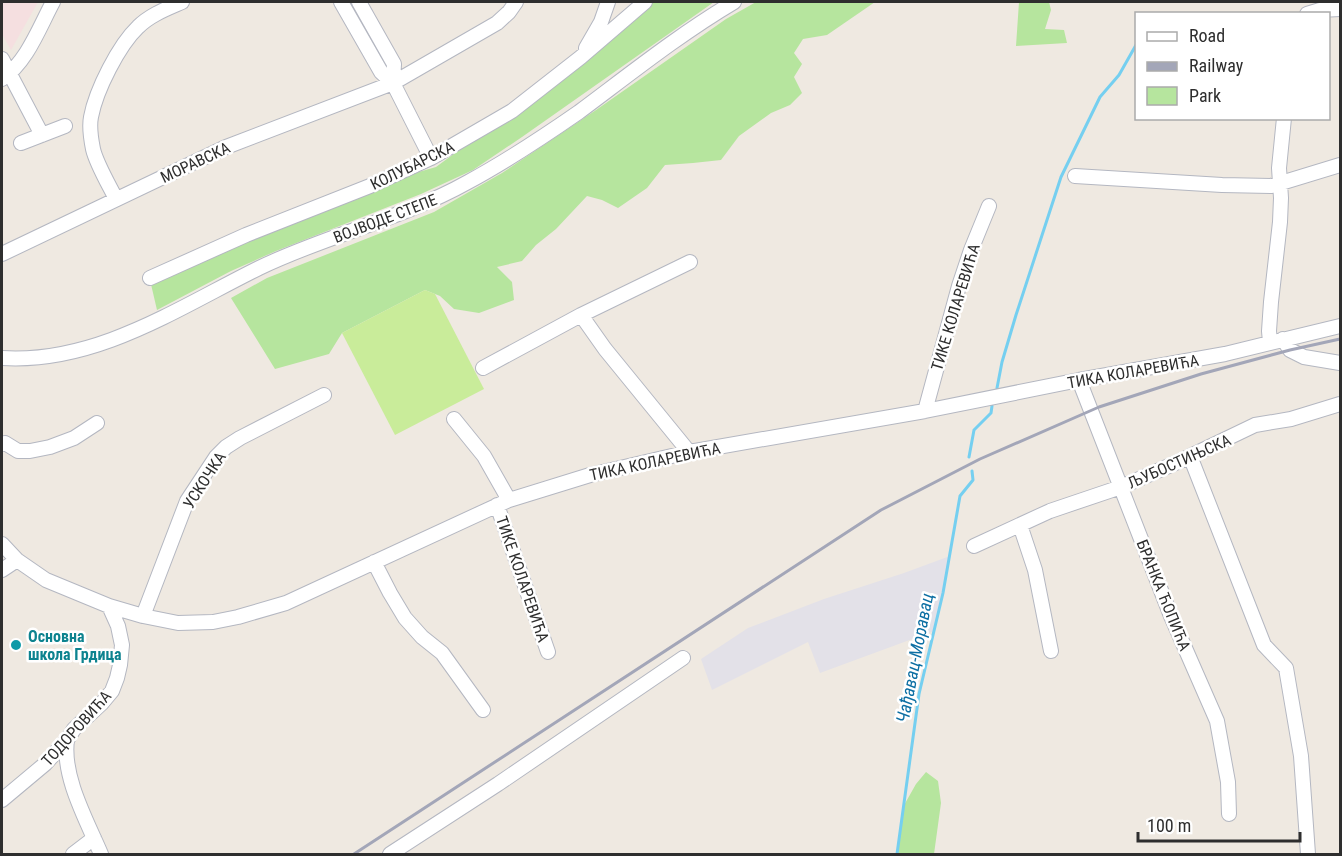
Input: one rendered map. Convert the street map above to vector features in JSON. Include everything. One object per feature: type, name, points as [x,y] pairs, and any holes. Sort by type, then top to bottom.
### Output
[{"type":"street","points":[[6,76],[27,51],[53,2]]},
{"type":"street","points":[[116,199],[93,152],[91,118],[96,98],[114,60],[137,27],[153,15],[181,2]]},
{"type":"street","points":[[341,2],[381,72],[393,83],[431,158]]},
{"type":"street","points":[[359,2],[394,64],[393,83]]},
{"type":"street","name":"МОРАВСКА","points":[[2,254],[226,147],[393,83],[496,23],[509,12],[516,2]]},
{"type":"street","points":[[582,57],[601,22],[608,2]]},
{"type":"street","name":"КОЛУБАРСКА","points":[[150,278],[246,235],[370,186],[431,158],[512,111],[582,57],[645,2]]},
{"type":"street","name":"ВОЈВОДЕ СТЕПЕ","points":[[2,358],[52,355],[101,344],[162,318],[275,261],[416,208],[454,190],[527,148],[680,37],[734,2]]},
{"type":"street","points":[[1313,12],[1341,9]]},
{"type":"street","points":[[2,59],[6,76],[42,135]]},
{"type":"street","points":[[1284,120],[1279,168],[1280,222],[1269,335],[1304,357],[1341,363]]},
{"type":"street","points":[[21,143],[65,126]]},
{"type":"street","points":[[1075,176],[1271,186],[1341,165]]},
{"type":"street","name":"ТИКЕ КОЛАРЕВИЋА","points":[[925,411],[971,250],[989,206]]},
{"type":"street","points":[[483,368],[581,315],[690,262]]},
{"type":"street","points":[[581,315],[605,349],[689,452]]},
{"type":"street","name":"ТИКА КОЛАРЕВИЋА","points":[[2,544],[17,560],[46,580],[109,606],[172,622],[213,622],[286,603],[503,502],[590,475],[689,452],[925,411],[1225,354],[1341,326]]},
{"type":"street","name":"БРАНКА ЋОПИЋА","points":[[1079,380],[1171,616],[1217,721],[1228,782],[1229,814]]},
{"type":"street","name":"УСКОЧКА","points":[[143,616],[187,501],[216,456],[240,438],[324,395]]},
{"type":"street","name":"ЉУБОСТИЊСКА","points":[[974,546],[1050,512],[1121,487],[1255,426],[1291,419],[1341,404]]},
{"type":"street","name":"ТИКЕ КОЛАРЕВИЋА","points":[[454,419],[484,456],[503,502],[548,652]]},
{"type":"street","points":[[2,444],[5,443],[18,451],[44,448],[74,438],[97,423]]},
{"type":"street","points":[[1190,456],[1264,645],[1286,668],[1302,756],[1308,855]]},
{"type":"street","points":[[1020,525],[1035,570],[1051,651]]},
{"type":"street","points":[[2,570],[17,560]]},
{"type":"street","points":[[374,562],[405,618],[422,637],[442,653],[483,710]]},
{"type":"street","name":"ТОДОРОВИЋА","points":[[2,800],[45,764],[74,729],[112,691],[120,665],[122,645],[118,626],[109,606]]},
{"type":"street","points":[[390,855],[682,658]]},
{"type":"street","points":[[67,740],[65,752],[73,788],[101,855]]},
{"type":"street","points":[[73,855],[94,838]]},
{"type":"shaded area","points":[[2,2],[38,2],[11,50],[2,34]]},
{"type":"shaded area","points":[[950,556],[934,631],[820,673],[808,642],[712,690],[701,659],[748,628]]},
{"type":"green space","points":[[645,2],[714,2],[473,170],[421,194],[276,251],[231,271],[157,310],[150,280],[370,186],[436,167],[512,111]]},
{"type":"green space","points":[[756,2],[875,2],[827,35],[803,39],[794,53],[802,64],[794,77],[802,93],[790,105],[771,113],[739,136],[721,160],[665,165],[647,188],[618,208],[587,196],[522,261],[497,267],[512,282],[514,300],[479,313],[454,309],[440,296],[425,290],[342,333],[329,354],[275,369],[231,298],[267,278],[434,212],[502,173],[726,19]]},
{"type":"green space","points":[[1019,2],[1049,2],[1051,10],[1045,29],[1064,30],[1067,43],[1016,46]]},
{"type":"green space","points":[[425,290],[435,294],[484,389],[395,435],[342,333]]},
{"type":"green space","points":[[926,772],[938,781],[941,803],[934,854],[897,854],[903,807]]},
{"type":"waterway","name":"Чађавац-Моравац","points":[[997,388],[1016,315],[1061,177],[1100,97],[1119,75],[1135,47]]},
{"type":"waterway","name":"Чађавац-Моравац","points":[[969,457],[974,430],[991,413],[992,406]]},
{"type":"waterway","name":"Чађавац-Моравац","points":[[897,854],[919,694],[943,593],[960,496],[973,480],[972,471]]},
{"type":"railway","points":[[354,854],[881,510],[980,459],[1099,407],[1201,374],[1340,339]]},
{"type":"place","name":"Основна школа Грдица","points":[[16,645]]}]
